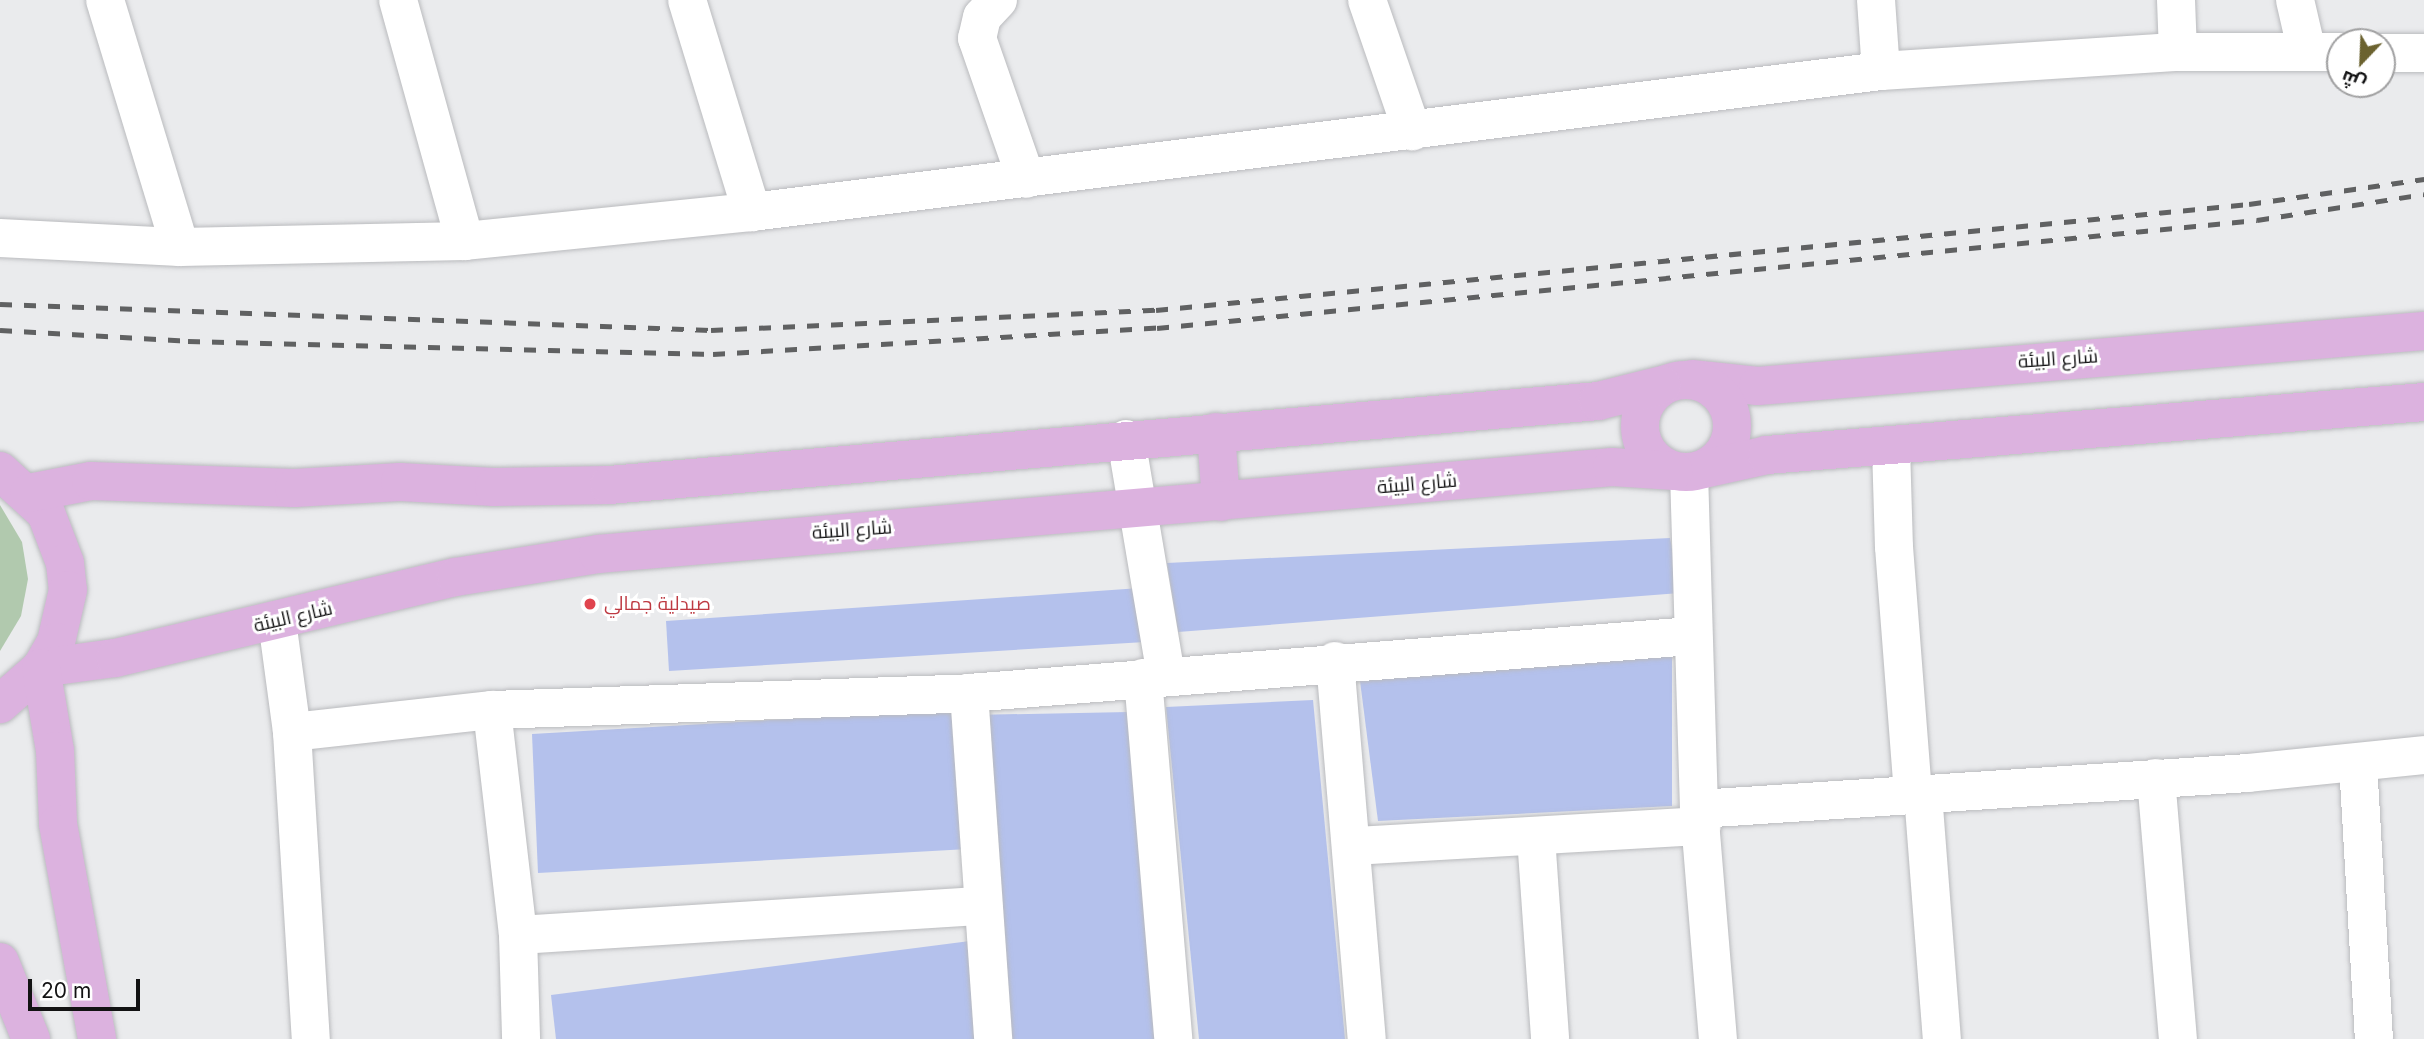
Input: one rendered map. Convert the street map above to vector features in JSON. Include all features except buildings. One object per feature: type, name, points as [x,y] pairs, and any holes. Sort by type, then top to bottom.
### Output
[{"type":"main road","name":"شارع البيئة","points":[[14,482],[91,481],[294,488],[400,482],[494,487],[609,485],[1598,401],[1677,382],[1758,386],[2424,331]]},
{"type":"main road","points":[[1677,382],[1719,393],[1733,419],[1727,449],[1689,471],[1648,453],[1639,424],[1646,402],[1677,382]]},
{"type":"main road","name":"شارع البيئة","points":[[41,668],[115,657],[456,577],[598,554],[1612,467],[1689,471],[1767,455],[2424,402]]},
{"type":"main road","points":[[1216,432],[1221,502]]},
{"type":"main road","points":[[0,705],[41,668],[56,642],[68,590],[58,537],[14,482]]},
{"type":"main road","points":[[41,668],[55,751],[58,824],[97,1039]]},
{"type":"main road","points":[[3,982],[31,1039]]},
{"type":"street","points":[[105,0],[180,247]]},
{"type":"street","points":[[398,0],[465,241]]},
{"type":"street","points":[[687,0],[752,212]]},
{"type":"street","points":[[998,0],[982,17],[977,38],[1026,179]]},
{"type":"street","points":[[1367,0],[1412,131]]},
{"type":"street","points":[[1876,0],[1881,71]]},
{"type":"street","points":[[2176,0],[2178,52]]},
{"type":"street","points":[[0,238],[180,247],[465,241],[752,212],[1881,71],[2178,52],[2323,52],[2295,0]]},
{"type":"street","points":[[2396,52],[2424,53]]},
{"type":"street","points":[[1126,439],[1138,509],[1155,677],[1174,1039]]},
{"type":"street","points":[[1891,447],[1894,547],[1942,1039]]},
{"type":"street","points":[[1689,471],[1692,636],[1700,818],[1718,1039]]},
{"type":"street","points":[[277,621],[292,732],[311,1039]]},
{"type":"street","points":[[292,732],[492,710],[969,693],[1335,661],[1692,636]]},
{"type":"street","points":[[1335,661],[1354,846],[1367,1039]]},
{"type":"street","points":[[969,693],[993,1039]]},
{"type":"street","points":[[492,710],[518,935],[521,1039]]},
{"type":"street","points":[[1354,846],[1536,837],[1700,818],[1815,798],[1918,795],[2358,763],[2424,755]]},
{"type":"street","points":[[2358,763],[2374,1039]]},
{"type":"street","points":[[2156,778],[2178,1039]]},
{"type":"street","points":[[1536,837],[1550,1039]]},
{"type":"street","points":[[518,935],[983,906]]},
{"type":"green space","points":[[0,505],[22,542],[28,579],[21,616],[0,651]]},
{"type":"railway","points":[[0,304],[711,330],[1156,310],[2249,204],[2424,179]]},
{"type":"railway","points":[[0,330],[188,341],[713,354],[1157,328],[2257,220],[2424,194]]},
{"type":"place","name":"صيدلية جمالي","points":[[590,604]]}]
